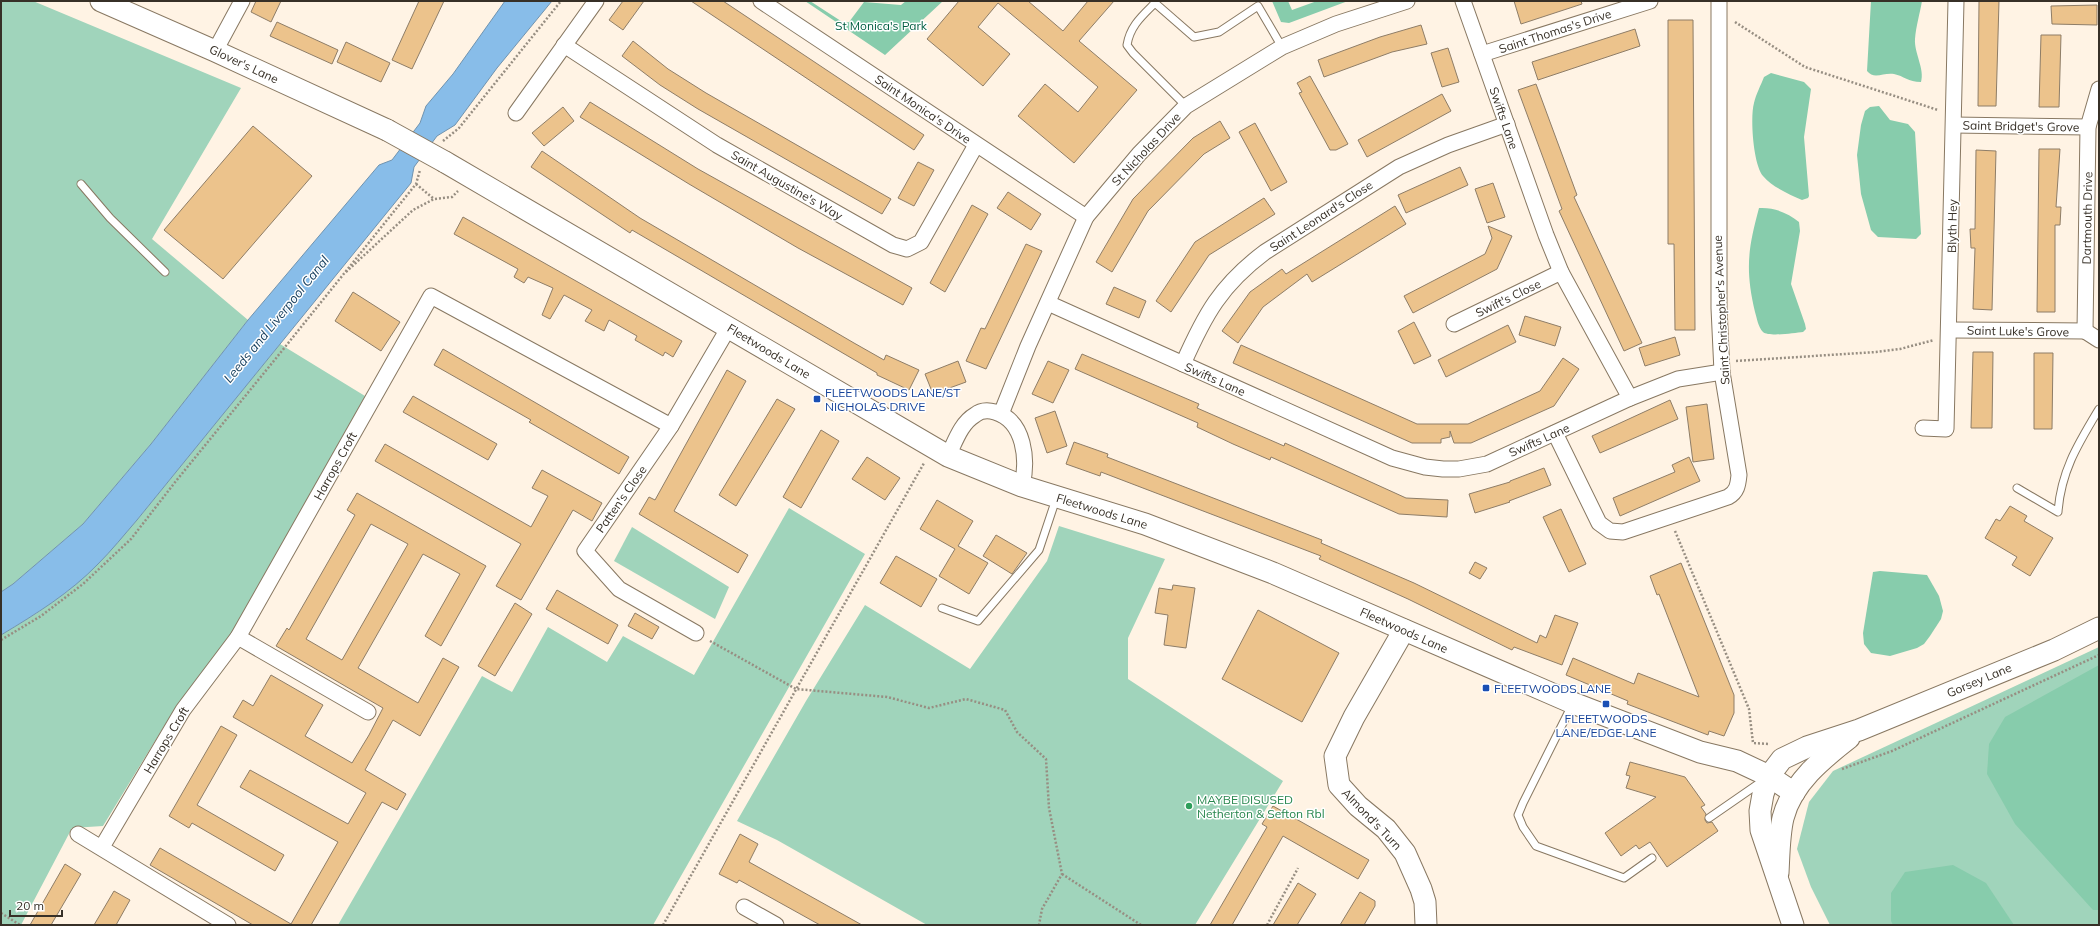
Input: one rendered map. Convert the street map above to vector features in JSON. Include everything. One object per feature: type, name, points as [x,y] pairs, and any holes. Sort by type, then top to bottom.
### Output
[{"type":"street","name":"Glover's Lane","points":[[101,1],[216,51],[387,130],[436,157]]},
{"type":"street","points":[[216,51],[242,1]]},
{"type":"street","points":[[516,113],[596,1]]},
{"type":"street","name":"Saint Monica's Drive","points":[[761,1],[1086,217]]},
{"type":"street","name":"St Nicholas Drive","points":[[1001,414],[1086,217],[1139,154],[1186,106],[1282,47],[1336,24],[1407,1]]},
{"type":"street","name":"Swifts Lane","points":[[1048,303],[1392,458],[1425,467],[1459,469],[1487,464],[1630,398],[1561,272],[1526,182],[1463,1]]},
{"type":"street","name":"Saint Thomas's Drive","points":[[1482,54],[1650,1]]},
{"type":"street","name":"Saint Christopher's Avenue","points":[[1555,433],[1599,522],[1603,527],[1617,533],[1728,497],[1733,494],[1737,488],[1739,475],[1722,367],[1718,257],[1719,1]]},
{"type":"street","name":"Blyth Hey","points":[[1923,428],[1946,428],[1950,333],[1956,1]]},
{"type":"street","name":"Saint Augustine's Way","points":[[564,45],[717,145],[893,245],[907,249],[921,242],[976,145]]},
{"type":"street","name":"Dartmouth Drive","points":[[2085,331],[2088,127],[2099,89]]},
{"type":"street","name":"Saint Bridget's Grove","points":[[1954,119],[2088,127]]},
{"type":"street","name":"Saint Leonard's Close","points":[[1183,364],[1207,313],[1219,295],[1248,265],[1265,252],[1399,167],[1441,148],[1507,124]]},
{"type":"street","name":"Fleetwoods Lane","points":[[436,157],[729,327],[940,452],[1022,486],[1056,498],[1145,524],[1273,573],[1573,703],[1700,752],[1737,761],[1769,776],[1794,793]]},
{"type":"street","name":"Swift's Close","points":[[1454,324],[1561,272]]},
{"type":"street","name":"Harrops Croft","points":[[102,848],[183,710],[238,637],[431,296],[671,426]]},
{"type":"street","name":"Patten's Close","points":[[696,633],[619,589],[585,551],[671,426],[729,327]]},
{"type":"street","points":[[2085,331],[2099,340]]},
{"type":"street","name":"Saint Luke's Grove","points":[[1950,333],[2085,331]]},
{"type":"street","points":[[1630,398],[1678,379],[1722,367]]},
{"type":"street","points":[[940,452],[974,415],[981,411],[990,410],[1001,414],[1009,419],[1015,428],[1025,454],[1022,486]]},
{"type":"street","name":"Gorsey Lane","points":[[1769,776],[1778,763],[1788,756],[1807,747],[1859,730],[2054,650],[2099,628]]},
{"type":"street","name":"Almond's Turn","points":[[1404,630],[1354,717],[1335,756],[1339,785],[1358,806],[1386,829],[1405,853],[1421,888],[1425,902],[1426,925]]},
{"type":"street","points":[[238,637],[368,712]]},
{"type":"street","name":"Gorsey Lane","points":[[1777,882],[1784,817],[1794,793],[1822,760],[1859,730]]},
{"type":"street","points":[[1769,776],[1760,811],[1761,830],[1777,882],[1793,925]]},
{"type":"street","points":[[78,834],[228,925]]},
{"type":"street","points":[[744,907],[766,923]]},
{"type":"lane","points":[[1186,106],[1133,54],[1127,45],[1128,34],[1137,20],[1155,3],[1194,37],[1219,32],[1258,6],[1282,47]]},
{"type":"lane","points":[[81,184],[110,218],[165,272]]},
{"type":"lane","points":[[2017,488],[2058,512],[2059,495],[2069,461],[2099,409]]},
{"type":"lane","points":[[942,608],[978,620],[1039,550],[1056,498]]},
{"type":"lane","points":[[1573,703],[1518,815],[1523,827],[1536,846],[1624,878],[1652,858]]},
{"type":"lane","points":[[1709,818],[1769,776]]},
{"type":"path","points":[[1,640],[41,616],[83,584],[131,539],[176,481],[416,184],[420,170],[436,157],[561,1]]},
{"type":"path","points":[[1718,18],[1730,19],[1805,68],[1917,104],[1954,119]]},
{"type":"path","points":[[340,278],[413,210],[434,200],[452,197],[473,178]]},
{"type":"path","points":[[416,184],[434,200]]},
{"type":"path","points":[[1722,367],[1784,356],[1848,355],[1900,349],[1950,333]]},
{"type":"path","points":[[662,925],[796,689],[940,452]]},
{"type":"path","points":[[1669,516],[1749,709],[1753,743],[1771,744]]},
{"type":"path","points":[[696,633],[796,689],[887,697],[929,708],[966,699],[1005,710],[1017,732],[1046,759],[1049,808],[1062,874],[1042,909],[1039,925]]},
{"type":"path","points":[[1839,770],[1892,751],[2099,655]]},
{"type":"path","points":[[1267,925],[1298,868]]},
{"type":"path","points":[[1062,874],[1141,925]]},
{"type":"path","points":[[1,913],[20,925]]},
{"type":"green space","points":[[1,1],[33,1],[241,88],[152,239],[248,320],[151,444],[83,524],[13,584],[1,592]]},
{"type":"green space","name":"St Monica's Park","points":[[805,1],[810,1],[844,23],[849,22],[864,2],[901,5],[906,1],[943,1],[885,55]]},
{"type":"green space","points":[[1272,1],[1288,1],[1292,10],[1317,1],[1348,1],[1289,23],[1281,22]]},
{"type":"green space","points":[[1871,1],[1922,1],[1915,39],[1916,50],[1922,72],[1921,82],[1913,81],[1894,74],[1873,75],[1867,71]]},
{"type":"green space","points":[[1771,73],[1804,82],[1811,89],[1804,137],[1809,196],[1808,198],[1802,200],[1771,184],[1763,176],[1757,162],[1752,129],[1754,103],[1764,77]]},
{"type":"green space","points":[[1879,106],[1890,120],[1908,124],[1915,132],[1921,234],[1916,239],[1878,237],[1871,230],[1861,194],[1857,155],[1861,125],[1865,111],[1870,107]]},
{"type":"green space","points":[[1759,208],[1770,208],[1780,211],[1799,222],[1800,231],[1791,284],[1805,324],[1806,329],[1803,332],[1771,334],[1763,332],[1759,325],[1752,297],[1749,259],[1752,236]]},
{"type":"green space","points":[[280,344],[365,396],[233,636],[177,705],[103,826],[72,828],[21,925],[1,925],[1,635],[37,613],[68,591],[98,564],[137,520]]},
{"type":"green space","points":[[789,508],[865,554],[653,925],[338,925],[482,676],[512,692],[548,627],[607,662],[623,636],[694,675]]},
{"type":"green space","points":[[1059,526],[1165,559],[1128,638],[1128,679],[1283,781],[1195,925],[927,925],[777,840],[737,821],[806,701],[865,605],[970,669],[1047,561]]},
{"type":"green space","points":[[632,527],[729,587],[715,619],[614,561]]},
{"type":"green space","points":[[1880,571],[1927,575],[1939,596],[1943,611],[1941,619],[1924,644],[1917,648],[1890,656],[1871,653],[1864,644],[1863,633],[1873,572]]},
{"type":"green space","points":[[2099,647],[2099,925],[1830,925],[1811,887],[1797,849],[1809,802],[1833,771]]},
{"type":"green space","points":[[2099,665],[2099,910],[2093,910],[2015,824],[1987,774],[1989,744],[2005,717]]},
{"type":"green space","points":[[1953,865],[1986,883],[2014,925],[1893,925],[1891,921],[1891,893],[1905,872]]},
{"type":"water","name":"Leeds and Liverpool Canal","points":[[505,1],[552,1],[497,68],[455,125],[437,136],[414,167],[411,183],[118,542],[87,575],[64,594],[1,635],[1,592],[13,584],[83,524],[151,444],[248,320],[379,165],[392,160],[420,123],[426,106],[453,74]]},
{"type":"building","points":[[256,1],[281,1],[271,22],[251,12]]},
{"type":"building","points":[[419,1],[444,1],[412,69],[392,60]]},
{"type":"building","points":[[623,1],[644,1],[623,30],[609,20]]},
{"type":"building","points":[[691,1],[723,1],[924,135],[914,150]]},
{"type":"building","points":[[959,1],[1028,1],[1063,31],[1088,1],[1114,1],[1079,41],[1137,90],[1074,163],[1018,116],[1045,84],[1078,112],[1098,87],[998,3],[978,27],[1010,54],[983,86],[927,39]]},
{"type":"building","points":[[1514,1],[1581,1],[1582,4],[1521,24]]},
{"type":"building","points":[[1979,1],[1999,1],[1996,106],[1978,106]]},
{"type":"building","points":[[2097,5],[2097,25],[2052,24],[2051,6]]},
{"type":"building","points":[[1668,20],[1693,20],[1695,330],[1675,330],[1674,244],[1668,244]]},
{"type":"building","points":[[277,22],[338,50],[332,64],[270,36]]},
{"type":"building","points":[[1421,25],[1427,44],[1392,52],[1324,77],[1318,60],[1380,37]]},
{"type":"building","points":[[1635,29],[1640,46],[1538,80],[1532,62]]},
{"type":"building","points":[[2041,35],[2061,35],[2059,107],[2039,107]]},
{"type":"building","points":[[633,41],[668,69],[706,93],[891,199],[882,214],[698,109],[660,85],[622,56]]},
{"type":"building","points":[[346,42],[390,63],[381,82],[337,62]]},
{"type":"building","points":[[1448,48],[1459,82],[1442,87],[1431,53]]},
{"type":"building","points":[[1310,76],[1348,144],[1336,150],[1330,150],[1299,93],[1302,92],[1297,83]]},
{"type":"building","points":[[1536,84],[1577,195],[1574,197],[1642,343],[1624,351],[1559,211],[1562,209],[1518,90]]},
{"type":"building","points":[[1442,94],[1451,111],[1367,157],[1358,140]]},
{"type":"building","points":[[590,102],[698,169],[912,288],[903,305],[798,248],[689,184],[580,117]]},
{"type":"building","points":[[563,107],[574,121],[544,146],[532,133]]},
{"type":"building","points":[[1220,121],[1230,138],[1204,154],[1148,211],[1112,272],[1096,262],[1133,199],[1193,138]]},
{"type":"building","points":[[1255,123],[1287,182],[1271,191],[1239,132]]},
{"type":"building","points":[[253,126],[312,176],[223,279],[164,230]]},
{"type":"building","points":[[2039,149],[2060,149],[2056,207],[2061,207],[2060,225],[2055,225],[2055,312],[2037,312]]},
{"type":"building","points":[[1976,150],[1996,151],[1992,310],[1973,309],[1975,248],[1971,248],[1970,229],[1975,229]]},
{"type":"building","points":[[542,151],[640,218],[854,343],[884,360],[886,355],[919,370],[909,390],[877,375],[877,373],[632,230],[630,233],[531,167]]},
{"type":"building","points":[[918,162],[934,170],[914,206],[898,198]]},
{"type":"building","points":[[1460,167],[1468,185],[1406,213],[1398,195]]},
{"type":"building","points":[[1493,183],[1505,217],[1487,223],[1475,189]]},
{"type":"building","points":[[1008,192],[1041,214],[1031,230],[997,208]]},
{"type":"building","points":[[1264,198],[1275,214],[1209,255],[1171,312],[1156,301],[1195,242]]},
{"type":"building","points":[[972,205],[988,214],[945,292],[930,283]]},
{"type":"building","points":[[1395,206],[1406,224],[1312,282],[1307,274],[1263,307],[1238,343],[1222,331],[1250,292],[1282,269],[1286,274]]},
{"type":"building","points":[[463,217],[682,341],[673,357],[665,352],[663,356],[635,340],[637,336],[609,320],[604,331],[585,321],[592,310],[564,295],[550,319],[542,315],[553,288],[528,277],[524,283],[514,277],[518,269],[454,234]]},
{"type":"building","points":[[1488,226],[1512,236],[1497,269],[1413,313],[1404,296],[1485,254],[1492,238]]},
{"type":"building","points":[[1026,244],[1042,251],[986,369],[966,361],[981,328],[985,329]]},
{"type":"building","points":[[1114,287],[1146,301],[1139,318],[1106,304]]},
{"type":"building","points":[[353,292],[400,322],[381,351],[335,321]]},
{"type":"building","points":[[1525,316],[1561,327],[1555,346],[1519,335]]},
{"type":"building","points":[[1414,322],[1431,356],[1414,364],[1398,331]]},
{"type":"building","points":[[1508,325],[1516,342],[1446,377],[1438,360]]},
{"type":"building","points":[[1675,337],[1680,355],[1645,366],[1639,348]]},
{"type":"building","points":[[1241,345],[1417,424],[1468,424],[1540,391],[1563,358],[1579,369],[1554,406],[1471,443],[1454,443],[1450,431],[1450,437],[1441,439],[1441,443],[1412,443],[1233,363]]},
{"type":"building","points":[[443,349],[629,457],[619,474],[529,422],[531,420],[434,365]]},
{"type":"building","points":[[1973,352],[1993,352],[1992,428],[1971,428]]},
{"type":"building","points":[[2034,353],[2053,353],[2052,429],[2034,429]]},
{"type":"building","points":[[1082,354],[1199,404],[1197,408],[1284,446],[1285,443],[1406,498],[1448,500],[1447,517],[1399,514],[1271,457],[1270,460],[1233,444],[1197,427],[1198,423],[1075,369]]},
{"type":"building","points":[[958,361],[966,382],[933,394],[925,374]]},
{"type":"building","points":[[1048,361],[1069,370],[1053,403],[1032,394]]},
{"type":"building","points":[[727,370],[746,381],[674,511],[748,555],[738,573],[639,514],[649,497],[655,500]]},
{"type":"building","points":[[413,396],[497,444],[488,460],[403,412]]},
{"type":"building","points":[[777,399],[795,409],[736,506],[719,495]]},
{"type":"building","points":[[1670,400],[1678,419],[1600,453],[1592,436]]},
{"type":"building","points":[[1707,404],[1714,459],[1693,462],[1686,407]]},
{"type":"building","points":[[1055,411],[1067,446],[1047,453],[1035,418]]},
{"type":"building","points":[[821,430],[839,441],[801,508],[783,497]]},
{"type":"building","points":[[1074,442],[1108,454],[1107,457],[1322,540],[1321,543],[1414,583],[1537,643],[1540,635],[1546,638],[1555,615],[1578,623],[1562,665],[1514,647],[1512,650],[1408,599],[1319,559],[1321,556],[1101,472],[1100,476],[1066,464]]},
{"type":"building","points":[[385,444],[531,527],[548,496],[532,488],[542,470],[602,503],[592,521],[573,510],[521,600],[496,586],[521,544],[375,461]]},
{"type":"building","points":[[867,457],[900,478],[885,500],[852,479]]},
{"type":"building","points":[[1689,457],[1700,481],[1620,516],[1613,498],[1675,472],[1672,465]]},
{"type":"building","points":[[1544,468],[1551,485],[1509,501],[1510,502],[1475,513],[1469,494],[1510,482]]},
{"type":"building","points":[[357,493],[486,566],[441,646],[425,636],[460,574],[423,554],[358,668],[418,703],[443,658],[459,667],[420,736],[393,720],[365,770],[406,794],[397,810],[382,802],[311,925],[253,925],[150,865],[160,848],[291,924],[338,842],[240,787],[250,770],[348,824],[366,793],[233,717],[243,700],[253,706],[271,675],[323,705],[305,736],[352,763],[369,735],[383,708],[276,646],[287,628],[289,630],[355,515],[347,510]],"holes":[[[371,524],[408,544],[342,660],[306,639]]]},
{"type":"building","points":[[937,500],[973,521],[958,546],[988,563],[969,594],[939,576],[955,549],[920,529]]},
{"type":"building","points":[[2010,506],[2027,516],[2024,521],[2053,538],[2030,576],[2012,565],[2017,557],[1985,538],[1996,519],[2000,521]]},
{"type":"building","points":[[1561,509],[1586,564],[1569,572],[1543,517]]},
{"type":"building","points":[[996,535],[1027,553],[1012,574],[983,556]]},
{"type":"building","points":[[896,556],[937,579],[921,607],[880,583]]},
{"type":"building","points":[[1475,562],[1487,568],[1480,579],[1469,573]]},
{"type":"building","points":[[1681,563],[1734,695],[1734,713],[1724,736],[1709,731],[1708,735],[1627,704],[1628,701],[1566,675],[1573,658],[1634,684],[1638,673],[1699,697],[1659,594],[1657,595],[1650,576]]},
{"type":"building","points":[[1173,585],[1195,588],[1186,648],[1164,645],[1168,615],[1155,613],[1159,588],[1172,590]]},
{"type":"building","points":[[557,590],[618,625],[608,644],[546,609]]},
{"type":"building","points":[[515,603],[532,614],[495,676],[478,666]]},
{"type":"building","points":[[1258,610],[1339,653],[1302,722],[1222,679]]},
{"type":"building","points":[[635,613],[659,627],[652,639],[628,626]]},
{"type":"building","points":[[221,726],[237,735],[197,805],[284,855],[275,871],[192,823],[189,828],[169,816]]},
{"type":"building","points":[[1630,762],[1685,777],[1705,805],[1701,807],[1706,814],[1705,820],[1707,823],[1712,822],[1718,831],[1667,867],[1650,842],[1639,849],[1636,845],[1621,856],[1605,833],[1656,797],[1626,788],[1630,776],[1626,775]]},
{"type":"building","points":[[1273,806],[1369,860],[1358,879],[1283,836],[1232,925],[1210,925],[1267,827],[1262,824]]},
{"type":"building","points":[[740,834],[758,844],[749,862],[862,925],[820,925],[739,880],[737,883],[719,874]]},
{"type":"building","points":[[65,864],[81,874],[51,925],[30,925]]},
{"type":"building","points":[[1298,883],[1316,894],[1297,925],[1273,925]]},
{"type":"building","points":[[114,891],[130,900],[116,925],[94,925]]},
{"type":"building","points":[[1360,892],[1375,901],[1375,906],[1364,925],[1340,925]]},
{"type":"place","name":"FLEETWOODS LANE/ST NICHOLAS DRIVE","points":[[817,399]]},
{"type":"place","name":"FLEETWOODS LANE","points":[[1486,688]]},
{"type":"place","name":"FLEETWOODS LANE/EDGE LANE","points":[[1606,704]]},
{"type":"place","name":"MAYBE DISUSED Netherton & Sefton Rbl","points":[[1189,806]]}]
